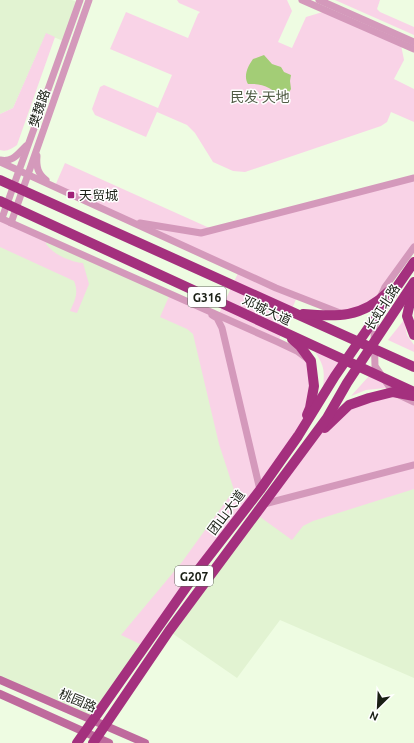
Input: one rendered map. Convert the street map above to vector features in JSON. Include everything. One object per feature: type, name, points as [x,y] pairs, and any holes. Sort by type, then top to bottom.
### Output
[{"type":"highway","name":"邓城大道","points":[[0,180],[414,367]]},
{"type":"highway","name":"邓城大道","points":[[8,205],[414,392]]},
{"type":"highway","name":"长虹北路","points":[[392,294],[414,262]]},
{"type":"highway","points":[[295,313],[326,316],[364,310],[379,302],[404,276]]},
{"type":"highway","points":[[414,283],[412,303],[407,316],[414,335]]},
{"type":"highway","name":"长虹北路","points":[[371,348],[414,283]]},
{"type":"highway","name":"团山大道","points":[[77,743],[199,569],[260,490],[296,440],[346,361],[392,294]]},
{"type":"highway","points":[[285,333],[300,346],[311,361],[314,386],[310,408],[296,440]]},
{"type":"highway","name":"团山大道","points":[[95,740],[169,630],[327,418],[371,348]]},
{"type":"highway","points":[[308,444],[349,405],[393,392],[414,396]]},
{"type":"main road","name":"桃园路","points":[[0,680],[146,743]]},
{"type":"main road","name":"桃园路","points":[[0,694],[85,732],[95,740],[109,743]]},
{"type":"street","name":"樊魏路","points":[[18,188],[19,171],[80,0]]},
{"type":"street","name":"樊魏路","points":[[1,218],[18,188],[28,175],[89,0]]},
{"type":"street","points":[[302,0],[414,49]]},
{"type":"street","points":[[319,0],[414,42]]},
{"type":"street","points":[[0,161],[6,162],[17,156],[30,141]]},
{"type":"street","points":[[38,146],[36,159],[40,176],[60,189]]},
{"type":"street","points":[[0,161],[276,288],[328,309],[346,314]]},
{"type":"street","points":[[131,222],[201,233],[414,178]]},
{"type":"street","name":"樊魏路","points":[[8,205],[11,223]]},
{"type":"street","points":[[1,218],[297,351],[311,361]]},
{"type":"street","points":[[414,247],[385,287],[379,302],[374,331],[375,366],[393,392],[414,402]]},
{"type":"street","points":[[200,307],[217,318],[222,328],[260,490]]},
{"type":"street","points":[[264,504],[414,465]]},
{"type":"shaded area","points":[[0,0],[72,0],[79,3],[66,42],[46,34],[13,108],[0,114]]},
{"type":"shaded area","points":[[177,0],[287,0],[292,11],[278,42],[292,48],[306,17],[326,11],[401,45],[404,60],[394,79],[414,89],[414,122],[391,112],[387,122],[381,126],[245,172],[233,171],[213,162],[195,133],[187,125],[157,112],[146,137],[95,115],[92,109],[100,87],[104,85],[158,108],[172,75],[110,49],[126,12],[188,38],[200,12],[179,3]]},
{"type":"shaded area","points":[[335,0],[380,0],[377,9],[380,12],[414,27],[414,35]]},
{"type":"shaded area","points":[[46,33],[55,37],[17,145],[11,149],[2,151],[0,150],[0,114],[13,108]]},
{"type":"shaded area","points":[[264,55],[272,64],[281,67],[284,72],[291,75],[291,89],[287,96],[282,99],[275,92],[263,85],[248,84],[246,78],[251,62],[253,59]]},
{"type":"shaded area","points":[[65,163],[214,230],[414,178],[414,247],[379,302],[346,315],[297,297],[278,342],[311,361],[314,386],[298,436],[144,646],[121,635],[182,562],[234,490],[219,444],[193,334],[187,329],[160,317],[170,294],[217,318],[239,271],[55,186]]},
{"type":"shaded area","points":[[2,218],[200,307],[260,490],[93,720],[0,679],[0,222]]},
{"type":"shaded area","points":[[2,218],[47,239],[46,244],[49,248],[62,257],[83,263],[89,284],[77,313],[70,311],[75,300],[76,293],[74,281],[0,247],[0,222]]},
{"type":"shaded area","points":[[404,320],[407,335],[414,345],[414,352],[388,340]]},
{"type":"shaded area","points":[[313,349],[341,363],[323,389],[323,368]]},
{"type":"shaded area","points":[[369,376],[396,387],[366,390],[351,396]]},
{"type":"shaded area","points":[[393,392],[414,402],[414,489],[313,521],[303,526],[292,540],[256,514],[308,444],[349,405]]},
{"type":"shaded area","points":[[414,465],[414,678],[280,620],[237,678],[169,631],[264,504]]},
{"type":"place","name":"天贸城","points":[[71,195]]},
{"type":"district","name":"民发·天地","points":[[260,97]]}]
